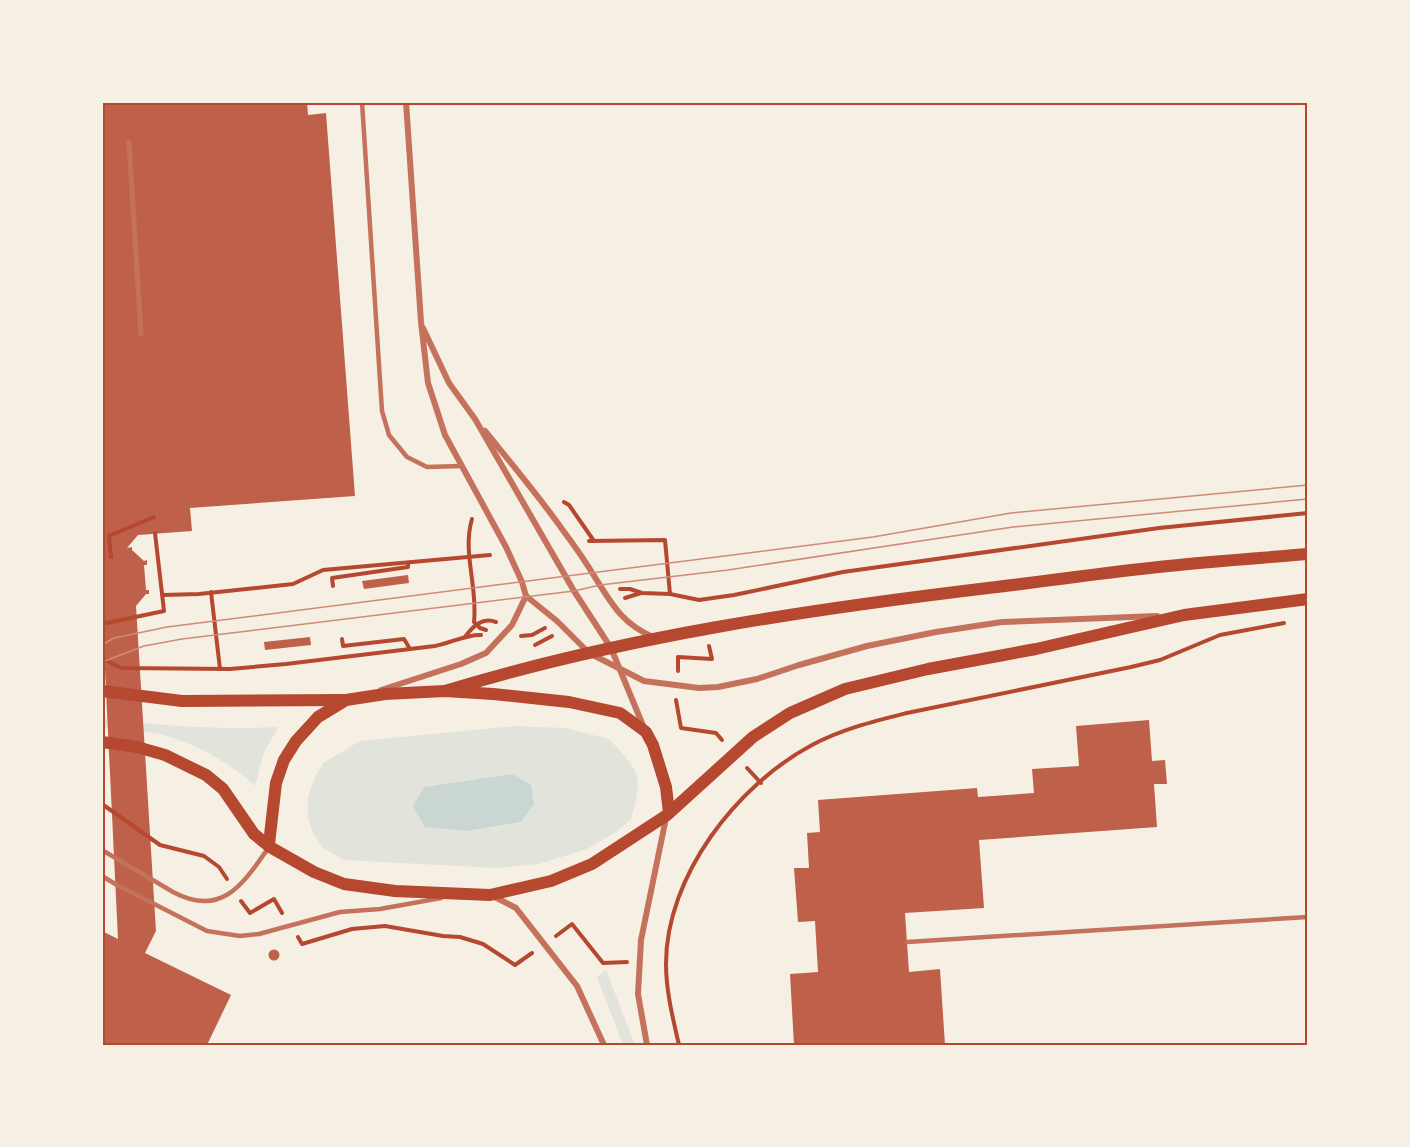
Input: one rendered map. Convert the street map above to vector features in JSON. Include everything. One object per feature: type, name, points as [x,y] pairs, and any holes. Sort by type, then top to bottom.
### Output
[{"type":"main road","points":[[445,691],[508,672],[654,638],[898,599],[1166,566],[1308,554]]},
{"type":"main road","points":[[102,742],[137,747],[165,755],[206,775],[228,794],[254,834],[314,872],[344,884],[395,891],[490,895],[550,881],[592,864],[668,814],[753,737],[790,712],[845,689],[928,669],[1036,649],[1184,615],[1308,599]]},
{"type":"main road","points":[[102,691],[182,701],[350,700],[385,694],[445,691],[569,702],[602,708],[620,713],[646,732],[659,762],[666,787],[668,814]]},
{"type":"main road","points":[[270,846],[276,783],[284,759],[296,741],[318,717],[350,700]]},
{"type":"street","points":[[406,102],[421,322],[428,384],[445,435],[506,547],[526,596],[557,621],[589,653],[644,681],[699,688],[718,687],[757,679],[867,646],[936,632],[1002,622],[1184,615]]},
{"type":"street","points":[[129,143],[141,334]]},
{"type":"street","points":[[421,322],[449,383],[475,419],[563,530],[613,606],[626,621],[639,631],[654,638]]},
{"type":"street","points":[[475,419],[574,591],[610,648],[646,732]]},
{"type":"street","points":[[350,700],[461,664],[486,652],[512,625],[526,596]]},
{"type":"street","points":[[647,1045],[639,994],[641,940],[668,814]]},
{"type":"street","points":[[490,895],[516,908],[577,986],[604,1045]]},
{"type":"lane","points":[[362,102],[382,411],[389,435],[407,457],[427,467],[461,466]]},
{"type":"lane","points":[[102,850],[184,898],[204,902],[220,899],[246,880],[270,846]]},
{"type":"lane","points":[[102,876],[207,931],[240,936],[259,934],[340,912],[380,909],[461,895]]},
{"type":"lane","points":[[907,942],[1308,917]]},
{"type":"path","points":[[102,657],[121,668],[220,669],[286,664],[454,642],[466,636],[476,625],[474,622],[476,602],[468,532],[478,498]]},
{"type":"path","points":[[642,593],[670,594],[699,600],[843,572],[1159,528],[1308,513]]},
{"type":"path","points":[[111,557],[109,536],[154,517]]},
{"type":"path","points":[[102,624],[164,611],[155,533]]},
{"type":"path","points":[[595,541],[665,540],[670,594]]},
{"type":"path","points":[[163,595],[293,584],[323,570],[490,555]]},
{"type":"path","points":[[333,586],[332,578],[408,567],[408,562]]},
{"type":"path","points":[[211,592],[220,669]]},
{"type":"path","points":[[679,1045],[672,1013],[666,964],[672,920],[682,886],[697,857],[743,799],[775,770],[812,746],[841,732],[908,713],[1160,660],[1220,635],[1286,623]]},
{"type":"path","points":[[342,639],[343,646],[404,639],[410,649]]},
{"type":"path","points":[[102,804],[160,845],[204,856],[219,867],[250,913],[274,899],[302,944],[352,929],[385,926],[460,937],[483,944],[515,965],[572,924],[603,963],[621,961],[666,964]]},
{"type":"shaded area","points":[[102,718],[189,727],[278,728],[264,752],[255,786],[222,761],[184,742],[158,734],[102,727]]},
{"type":"shaded area","points":[[515,726],[565,728],[609,739],[636,772],[638,786],[636,800],[631,819],[616,832],[587,849],[539,864],[496,868],[344,860],[322,847],[313,833],[308,818],[308,797],[323,763],[360,741]],"holes":[[[512,774],[534,804],[521,822],[467,831],[414,806],[424,787]]]},
{"type":"shaded area","points":[[512,774],[531,785],[534,804],[521,822],[467,831],[425,827],[413,806],[424,787]]},
{"type":"shaded area","points":[[606,970],[635,1045],[623,1045],[597,977]]},
{"type":"building","points":[[102,102],[307,102],[308,115],[326,113],[355,496],[190,508],[192,531],[138,535],[127,548],[132,547],[132,550],[144,561],[147,560],[147,565],[144,565],[146,590],[149,590],[149,594],[146,594],[136,606],[156,931],[145,953],[231,995],[207,1045],[102,1045],[102,931],[118,939],[102,608]]},
{"type":"building","points":[[408,575],[409,583],[364,589],[362,581]]},
{"type":"building","points":[[310,637],[311,645],[265,650],[264,642]]},
{"type":"building","points":[[1149,720],[1152,761],[1165,760],[1167,784],[1154,784],[1157,827],[979,840],[984,908],[905,913],[909,972],[940,969],[945,1045],[794,1045],[790,974],[818,972],[815,921],[798,922],[794,868],[809,868],[807,833],[820,832],[818,800],[977,788],[978,797],[1034,793],[1032,769],[1079,766],[1076,726]]},
{"type":"building","points":[[274,949],[280,955],[274,961],[268,955]]},
{"type":"tram line","points":[[102,645],[114,638],[167,627],[873,537],[1011,513],[1308,485]]},
{"type":"tram line","points":[[102,662],[144,646],[182,639],[574,591],[600,585],[728,570],[1013,527],[1308,499]]}]
